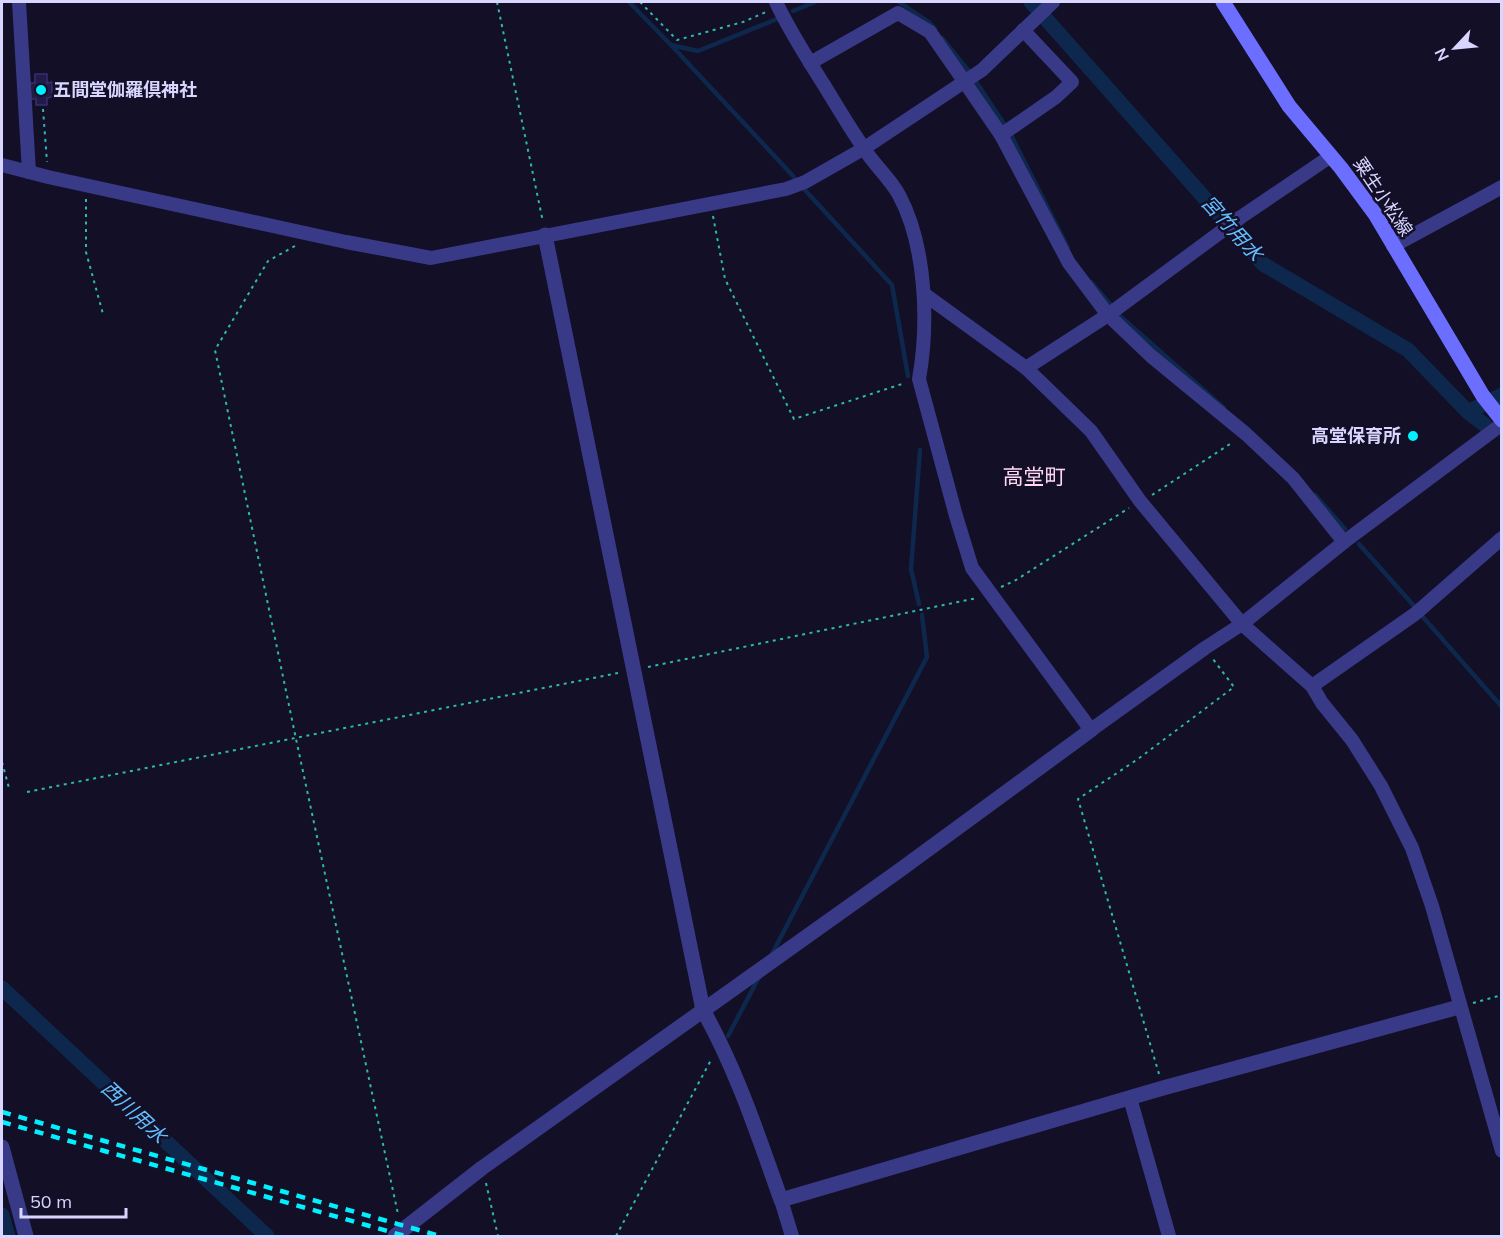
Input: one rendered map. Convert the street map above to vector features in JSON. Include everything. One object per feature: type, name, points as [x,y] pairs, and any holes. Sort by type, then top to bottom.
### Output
[{"type":"main road","name":"粟生小松線","points":[[1224,2],[1288,106],[1360,191],[1483,396],[1500,419]]},
{"type":"street","points":[[19,2],[29,172]]},
{"type":"street","points":[[2,165],[346,242],[431,258],[786,189],[805,182],[863,149],[982,70],[1053,2]]},
{"type":"street","points":[[778,4],[810,63],[863,149],[898,194],[914,232],[924,294],[922,365],[919,379],[972,568],[1091,730]]},
{"type":"street","points":[[810,63],[898,13],[930,32],[1001,135],[1069,263],[1110,314],[1151,356],[1246,434],[1293,478],[1344,542]]},
{"type":"street","points":[[1001,135],[1056,97],[1072,82],[1027,27]]},
{"type":"street","points":[[1026,368],[1110,314],[1241,217],[1331,156]]},
{"type":"street","points":[[1393,246],[1502,187]]},
{"type":"street","points":[[545,235],[703,1011],[721,1042],[742,1090],[782,1200],[792,1236]]},
{"type":"street","points":[[924,294],[1026,368],[1091,431],[1140,501],[1242,624],[1312,686],[1322,703],[1352,740],[1381,786],[1412,848],[1432,906],[1502,1151]]},
{"type":"street","points":[[398,1234],[482,1168],[1205,648],[1242,624],[1500,419]]},
{"type":"street","points":[[1312,686],[1414,614],[1502,538]]},
{"type":"street","points":[[782,1200],[1163,1088],[1459,1007]]},
{"type":"street","points":[[1130,1098],[1169,1236]]},
{"type":"street","points":[[2,1147],[26,1236]]},
{"type":"path","points":[[497,2],[545,235]]},
{"type":"path","points":[[640,2],[676,40],[743,22],[778,4]]},
{"type":"path","points":[[43,109],[48,177]]},
{"type":"path","points":[[86,184],[86,252],[103,314]]},
{"type":"path","points":[[711,203],[725,279],[794,419],[919,379]]},
{"type":"path","points":[[315,234],[268,261],[215,350],[398,1234]]},
{"type":"path","points":[[27,792],[975,599],[1016,580],[1246,434]]},
{"type":"path","points":[[1163,1088],[1078,799],[1138,759],[1234,687],[1205,648]]},
{"type":"path","points":[[2,762],[9,788]]},
{"type":"path","points":[[1459,1007],[1502,995]]},
{"type":"path","points":[[616,1236],[721,1042]]},
{"type":"path","points":[[482,1168],[498,1236]]},
{"type":"building","name":"五間堂伽羅倶神社","points":[[35,74],[47,74],[47,83],[52,82],[52,97],[47,98],[47,105],[36,105],[36,99],[31,99],[30,83],[35,83]]},
{"type":"waterway","points":[[629,2],[671,45],[698,51],[777,19]]},
{"type":"waterway","points":[[793,11],[815,2]]},
{"type":"waterway","points":[[899,2],[930,23],[935,29]]},
{"type":"waterway","name":"宮竹用水","points":[[1031,2],[1263,264],[1408,350],[1468,412],[1502,395]]},
{"type":"waterway","points":[[942,38],[971,74]]},
{"type":"waterway","points":[[671,45],[794,177]]},
{"type":"waterway","points":[[977,83],[1006,127]]},
{"type":"waterway","points":[[1011,135],[1068,248]]},
{"type":"waterway","points":[[805,190],[892,285],[908,376]]},
{"type":"waterway","points":[[1091,282],[1120,316],[1224,408]]},
{"type":"waterway","points":[[1468,412],[1485,425]]},
{"type":"waterway","points":[[919,604],[911,569],[920,450]]},
{"type":"waterway","points":[[1315,495],[1345,529]]},
{"type":"waterway","points":[[1359,544],[1415,607]]},
{"type":"waterway","points":[[772,954],[927,657],[922,615]]},
{"type":"waterway","points":[[1422,616],[1502,707]]},
{"type":"waterway","points":[[728,1036],[758,979]]},
{"type":"waterway","name":"西川用水","points":[[2,988],[267,1236]]},
{"type":"waterway","points":[[2,1215],[8,1236]]},
{"type":"railway","points":[[2,1112],[440,1236]]},
{"type":"railway","points":[[2,1122],[405,1236]]},
{"type":"place","name":"五間堂伽羅倶神社","points":[[41,90]]},
{"type":"place","name":"高堂保育所","points":[[1413,436]]},
{"type":"district","name":"高堂町","points":[[1034,477]]}]
